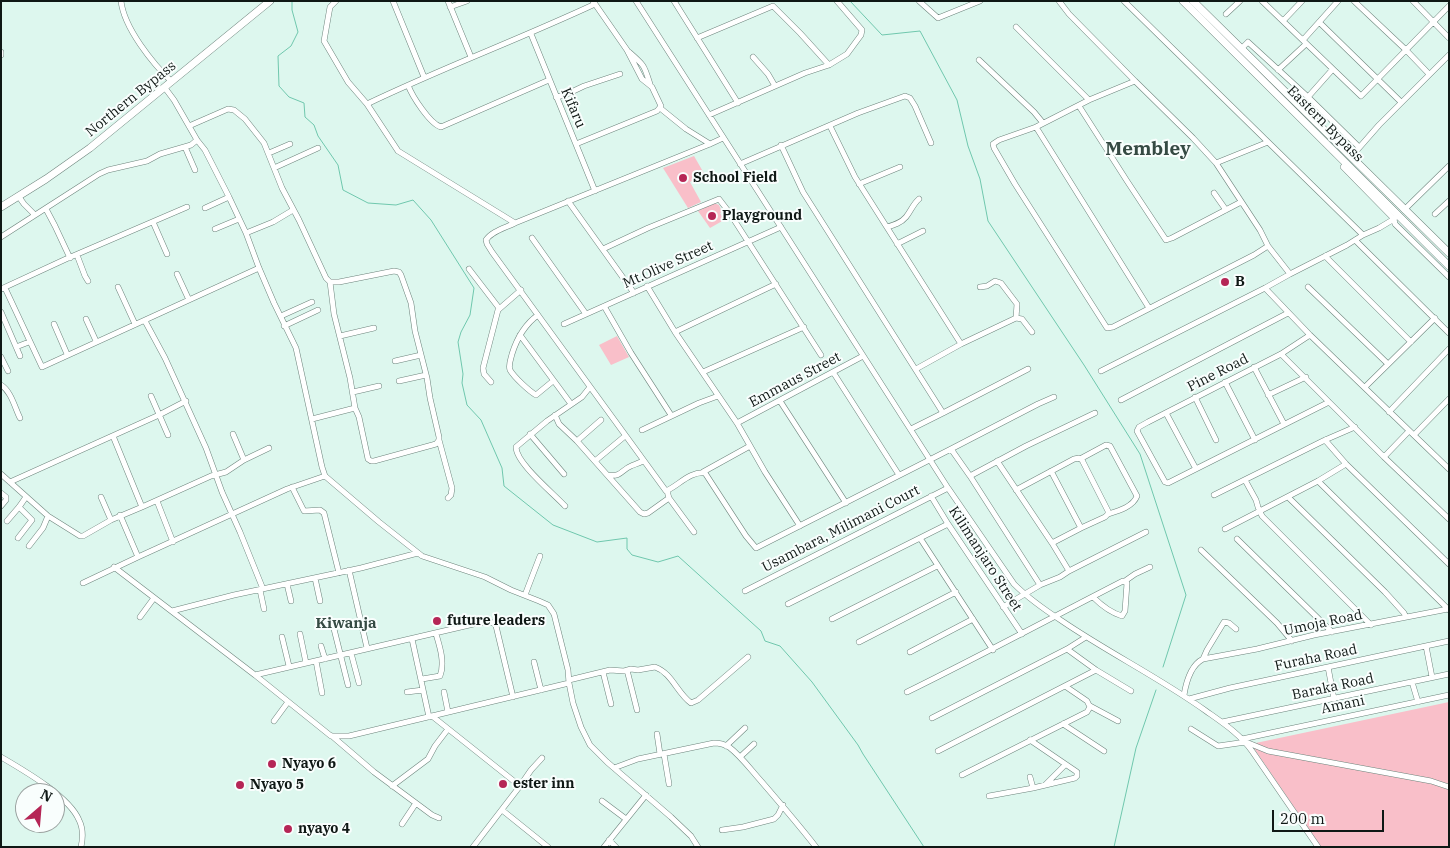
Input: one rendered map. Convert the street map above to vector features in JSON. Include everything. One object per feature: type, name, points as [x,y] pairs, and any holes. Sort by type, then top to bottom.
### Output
[{"type":"main road","name":"Northern Bypass","points":[[1,207],[76,159],[270,1]]},
{"type":"main road","name":"Eastern Bypass","points":[[1183,1],[1348,160],[1386,192],[1449,253]]},
{"type":"main road","name":"Eastern Bypass","points":[[1193,1],[1276,83],[1348,160],[1396,217],[1449,266]]},
{"type":"main road","points":[[1380,198],[1386,192]]},
{"type":"street","points":[[121,1],[124,13],[142,48],[172,82]]},
{"type":"street","points":[[336,1],[330,7],[324,41],[348,82],[365,102],[398,150],[515,223]]},
{"type":"street","points":[[393,1],[424,77]]},
{"type":"street","points":[[448,1],[471,57]]},
{"type":"street","points":[[450,7],[467,1]]},
{"type":"street","points":[[636,1],[948,488],[1008,577],[1024,595],[1086,637],[1189,699],[1244,740],[1268,751],[1449,786]]},
{"type":"street","points":[[674,1],[738,103]]},
{"type":"street","points":[[709,115],[805,73],[829,65],[847,54],[862,33],[862,30],[837,1]]},
{"type":"street","points":[[919,1],[938,18],[980,1]]},
{"type":"street","points":[[1059,1],[1069,14],[1216,163],[1260,230],[1268,246],[1290,274]]},
{"type":"street","points":[[1124,1],[1364,235]]},
{"type":"street","points":[[1226,14],[1240,1]]},
{"type":"street","points":[[1262,1],[1361,96],[1449,6]]},
{"type":"street","points":[[1283,21],[1302,1]]},
{"type":"street","points":[[1278,70],[1338,1]]},
{"type":"street","points":[[1354,1],[1430,74]]},
{"type":"street","points":[[1413,1],[1449,38]]},
{"type":"street","points":[[365,102],[531,34],[594,3],[627,50],[642,78],[650,84],[656,93],[660,108],[695,136],[710,144]]},
{"type":"street","points":[[697,38],[773,6],[800,32],[829,65]]},
{"type":"street","points":[[1319,22],[1401,102]]},
{"type":"street","points":[[1016,27],[1089,100]]},
{"type":"street","name":"Kifaru","points":[[531,34],[595,191]]},
{"type":"street","points":[[1241,49],[1248,42],[1359,147]]},
{"type":"street","points":[[1396,217],[1343,167],[1401,102],[1449,55]]},
{"type":"street","points":[[753,57],[768,74],[775,86]]},
{"type":"street","points":[[979,60],[1034,112],[1043,123]]},
{"type":"street","points":[[1308,97],[1332,70]]},
{"type":"street","points":[[556,97],[620,74]]},
{"type":"street","points":[[1276,83],[1283,75]]},
{"type":"street","points":[[408,85],[413,96],[432,121],[441,128],[549,80]]},
{"type":"street","points":[[1135,82],[1089,100],[1036,127],[999,140],[993,144],[1015,184],[1107,328],[1113,328],[1268,246]]},
{"type":"street","points":[[165,88],[205,150],[246,233],[284,326],[296,348],[325,476],[418,553],[484,577],[510,590],[543,602],[552,610],[579,722],[590,745],[691,836],[698,847]]},
{"type":"street","points":[[740,164],[858,113],[905,96],[910,98],[916,106],[931,143]]},
{"type":"street","points":[[1079,106],[1166,240],[1241,202]]},
{"type":"street","points":[[576,144],[660,108]]},
{"type":"street","points":[[189,126],[228,109],[234,110],[264,143],[282,188],[326,278],[330,282],[334,314],[368,459],[372,461],[431,446],[439,440]]},
{"type":"street","points":[[830,126],[859,184],[961,344]]},
{"type":"street","points":[[1036,127],[1149,308]]},
{"type":"street","points":[[694,532],[488,247],[486,240],[495,232],[515,223],[724,138]]},
{"type":"street","points":[[1,237],[108,170],[142,162],[160,154],[185,147],[198,140]]},
{"type":"street","points":[[1216,163],[1268,142]]},
{"type":"street","points":[[268,153],[290,144]]},
{"type":"street","points":[[781,145],[803,192],[944,413]]},
{"type":"street","points":[[185,147],[194,170]]},
{"type":"street","points":[[274,168],[318,148]]},
{"type":"street","points":[[1404,210],[1449,166]]},
{"type":"street","points":[[859,184],[900,167]]},
{"type":"street","points":[[1214,193],[1226,210]]},
{"type":"street","points":[[19,197],[35,215]]},
{"type":"street","points":[[205,208],[229,198]]},
{"type":"street","points":[[603,249],[719,199],[723,202],[822,355]]},
{"type":"street","points":[[887,227],[905,219],[914,203],[919,199]]},
{"type":"street","points":[[568,201],[634,293]]},
{"type":"street","points":[[1435,214],[1449,201]]},
{"type":"street","points":[[187,207],[3,288],[42,367],[259,268]]},
{"type":"street","points":[[46,209],[70,258]]},
{"type":"street","points":[[246,233],[273,222],[293,210]]},
{"type":"street","points":[[1102,372],[1379,228],[1396,217]]},
{"type":"street","points":[[1396,217],[1394,224],[1449,276]]},
{"type":"street","points":[[215,229],[239,219]]},
{"type":"street","points":[[153,222],[167,254]]},
{"type":"street","name":"Mt.Olive Street","points":[[564,324],[749,242],[780,226]]},
{"type":"street","points":[[897,244],[923,231]]},
{"type":"street","points":[[532,238],[586,314]]},
{"type":"street","points":[[1355,240],[1449,333]]},
{"type":"street","points":[[76,255],[88,281]]},
{"type":"street","points":[[1432,260],[1438,255]]},
{"type":"street","points":[[1325,256],[1411,342]]},
{"type":"street","points":[[469,269],[499,308]]},
{"type":"street","points":[[330,282],[339,282],[390,271],[399,272],[403,278],[411,303],[415,332],[439,440],[452,488],[451,495],[448,498]]},
{"type":"street","points":[[177,274],[189,300]]},
{"type":"street","points":[[980,287],[987,286],[995,281],[1000,283],[1017,304],[1016,318]]},
{"type":"street","points":[[675,332],[776,284]]},
{"type":"street","points":[[118,286],[135,324]]},
{"type":"street","points":[[647,286],[675,332],[737,423],[800,526]]},
{"type":"street","points":[[1308,287],[1388,364]]},
{"type":"street","points":[[1265,288],[1310,335],[1449,469]]},
{"type":"street","points":[[490,382],[482,368],[496,316],[499,308],[520,290]]},
{"type":"street","points":[[281,316],[312,302]]},
{"type":"street","points":[[604,306],[630,352],[671,415]]},
{"type":"street","points":[[284,326],[318,310]]},
{"type":"street","points":[[1,312],[20,356]]},
{"type":"street","points":[[1121,400],[1288,313]]},
{"type":"street","points":[[538,315],[525,326],[515,345],[510,362],[511,371],[536,395],[553,381]]},
{"type":"street","points":[[916,369],[961,344],[1016,318],[1022,320],[1032,332]]},
{"type":"street","points":[[1365,387],[1435,318]]},
{"type":"street","points":[[86,319],[96,341]]},
{"type":"street","points":[[145,321],[186,401],[206,448],[261,589],[264,609]]},
{"type":"street","points":[[54,324],[68,354]]},
{"type":"street","points":[[703,372],[804,327]]},
{"type":"street","points":[[340,336],[374,328]]},
{"type":"street","points":[[520,335],[571,404]]},
{"type":"street","name":"Pine Road","points":[[1196,470],[1168,483],[1165,482],[1137,432],[1139,427],[1281,354],[1310,335]]},
{"type":"street","points":[[16,347],[30,342]]},
{"type":"street","points":[[1389,412],[1449,349]]},
{"type":"street","points":[[1281,354],[1449,519]]},
{"type":"street","points":[[395,361],[421,355]]},
{"type":"street","name":"Emmaus Street","points":[[737,423],[863,356]]},
{"type":"street","points":[[1,357],[8,371]]},
{"type":"street","points":[[1254,367],[1284,424]]},
{"type":"street","points":[[911,430],[1028,369]]},
{"type":"street","points":[[833,372],[899,475]]},
{"type":"street","points":[[399,381],[426,375]]},
{"type":"street","points":[[1268,395],[1306,377]]},
{"type":"street","points":[[1224,382],[1255,440]]},
{"type":"street","points":[[1,385],[8,393],[20,418]]},
{"type":"street","points":[[353,392],[380,386]]},
{"type":"street","points":[[565,506],[537,479],[518,456],[516,447],[555,415],[586,394],[590,387]]},
{"type":"street","points":[[151,396],[168,435]]},
{"type":"street","points":[[642,430],[671,415],[718,396]]},
{"type":"street","points":[[703,472],[755,548],[771,542],[1054,397]]},
{"type":"street","points":[[1194,398],[1216,440]]},
{"type":"street","points":[[1384,457],[1449,399]]},
{"type":"street","points":[[10,482],[186,401]]},
{"type":"street","points":[[780,401],[846,503]]},
{"type":"street","points":[[1166,413],[1196,470],[1329,402]]},
{"type":"street","points":[[312,419],[355,408]]},
{"type":"street","points":[[970,476],[1095,413]]},
{"type":"street","points":[[555,415],[559,424],[608,475],[619,490],[643,513],[648,513],[669,498]]},
{"type":"street","points":[[577,441],[601,420]]},
{"type":"street","points":[[1214,495],[1325,440],[1355,428]]},
{"type":"street","points":[[233,434],[244,460]]},
{"type":"street","points":[[530,434],[564,474]]},
{"type":"street","points":[[113,436],[142,507]]},
{"type":"street","points":[[595,461],[625,436]]},
{"type":"street","points":[[1325,440],[1346,464],[1449,564]]},
{"type":"street","points":[[1016,490],[1074,459],[1080,459],[1106,445],[1110,446],[1137,496],[1136,500],[1126,507],[1108,514],[1052,543]]},
{"type":"street","points":[[666,491],[750,446]]},
{"type":"street","points":[[1,474],[48,516],[83,536],[111,520],[211,476],[226,472],[244,460],[269,448]]},
{"type":"street","points":[[951,449],[1040,585]]},
{"type":"street","points":[[1080,459],[1108,510],[1108,514]]},
{"type":"street","points":[[608,475],[618,476],[631,466],[643,461]]},
{"type":"street","points":[[997,461],[1069,571]]},
{"type":"street","points":[[1225,529],[1318,481],[1346,464]]},
{"type":"street","points":[[1051,472],[1081,528]]},
{"type":"street","points":[[83,583],[114,567],[292,487],[325,476]]},
{"type":"street","points":[[1245,480],[1260,512],[1270,525],[1371,624]]},
{"type":"street","points":[[1318,481],[1448,610]]},
{"type":"street","points":[[292,487],[304,511],[320,510],[324,513],[339,573]]},
{"type":"street","name":"Usambara, Milimani Court","points":[[746,590],[948,488]]},
{"type":"street","points":[[1,493],[6,497],[1,506]]},
{"type":"street","name":"Kilimanjaro Street","points":[[931,496],[1022,634]]},
{"type":"street","points":[[100,497],[111,520]]},
{"type":"street","points":[[1288,497],[1385,592],[1406,617]]},
{"type":"street","points":[[7,521],[26,498]]},
{"type":"street","points":[[157,501],[173,542]]},
{"type":"street","points":[[18,538],[32,520],[36,506]]},
{"type":"street","points":[[19,508],[32,520]]},
{"type":"street","points":[[29,546],[43,528],[48,516]]},
{"type":"street","points":[[120,516],[138,557]]},
{"type":"street","points":[[788,604],[948,524]]},
{"type":"street","points":[[1003,607],[1040,585],[1060,577],[1146,532]]},
{"type":"street","points":[[920,538],[993,650]]},
{"type":"street","points":[[1237,540],[1332,632]]},
{"type":"street","points":[[1201,550],[1292,640]]},
{"type":"street","points":[[172,611],[418,553]]},
{"type":"street","points":[[525,596],[540,556]]},
{"type":"street","points":[[832,619],[937,566]]},
{"type":"street","points":[[907,692],[993,650],[1150,566]]},
{"type":"street","points":[[114,567],[255,675],[392,786],[439,818]]},
{"type":"street","points":[[349,570],[367,648]]},
{"type":"street","points":[[315,578],[320,601]]},
{"type":"street","points":[[1093,597],[1102,605],[1122,616],[1125,611],[1127,585],[1125,581]]},
{"type":"street","points":[[287,584],[291,601]]},
{"type":"street","points":[[859,642],[956,592]]},
{"type":"street","points":[[140,617],[154,598]]},
{"type":"street","name":"Umoja Road","points":[[1203,659],[1448,610]]},
{"type":"street","points":[[910,652],[973,619]]},
{"type":"street","points":[[255,675],[483,622],[494,623],[496,626],[513,697]]},
{"type":"street","points":[[1184,696],[1186,683],[1198,662],[1203,659],[1224,622],[1230,623],[1236,628]]},
{"type":"street","points":[[333,625],[348,685]]},
{"type":"street","points":[[300,634],[306,663]]},
{"type":"street","points":[[422,679],[441,675],[440,648],[436,634]]},
{"type":"street","points":[[282,637],[289,666]]},
{"type":"street","points":[[932,718],[1067,649],[1086,637]]},
{"type":"street","points":[[412,639],[430,716],[520,786]]},
{"type":"street","name":"Furaha Road","points":[[1189,699],[1230,688],[1449,641]]},
{"type":"street","points":[[321,646],[325,659]]},
{"type":"street","points":[[1426,646],[1432,677]]},
{"type":"street","points":[[1067,649],[1096,670],[1131,691]]},
{"type":"street","points":[[351,653],[359,683]]},
{"type":"street","points":[[331,736],[349,736],[513,697],[603,672],[632,668],[638,670],[658,668],[677,686],[684,698],[690,703],[698,700],[748,657]]},
{"type":"street","points":[[316,661],[322,693]]},
{"type":"street","points":[[534,662],[540,690]]},
{"type":"street","points":[[1328,667],[1334,699]]},
{"type":"street","points":[[626,670],[637,710]]},
{"type":"street","points":[[938,751],[1096,670]]},
{"type":"street","points":[[603,672],[611,704]]},
{"type":"street","name":"Baraka Road","points":[[1222,722],[1449,674]]},
{"type":"street","points":[[1412,682],[1418,702]]},
{"type":"street","points":[[1065,686],[1087,701],[1090,706],[1118,721]]},
{"type":"street","points":[[406,692],[423,690]]},
{"type":"street","points":[[444,692],[448,712]]},
{"type":"street","name":"Amani","points":[[1191,729],[1218,746],[1449,695]]},
{"type":"street","points":[[274,722],[288,702]]},
{"type":"street","points":[[962,775],[1083,715],[1090,706]]},
{"type":"street","points":[[1063,724],[1104,751]]},
{"type":"street","points":[[726,746],[745,728]]},
{"type":"street","points":[[392,786],[428,759],[448,729]]},
{"type":"street","points":[[657,734],[669,784]]},
{"type":"street","points":[[989,796],[1044,786],[1078,775],[1077,772],[1030,740]]},
{"type":"street","points":[[1244,740],[1318,847]]},
{"type":"street","points":[[614,768],[631,761],[719,743],[740,757],[816,847]]},
{"type":"street","points":[[740,757],[754,744]]},
{"type":"street","points":[[1,757],[57,794],[74,812],[79,820],[82,834],[81,847]]},
{"type":"street","points":[[473,847],[542,758]]},
{"type":"street","points":[[1044,786],[1065,765]]},
{"type":"street","points":[[1030,778],[1033,788]]},
{"type":"street","points":[[604,847],[646,794]]},
{"type":"street","points":[[602,802],[626,819]]},
{"type":"street","points":[[402,824],[416,804]]},
{"type":"street","points":[[722,830],[774,819],[778,816],[782,806]]},
{"type":"street","points":[[502,810],[548,847]]},
{"type":"street","points":[[609,840],[616,847]]},
{"type":"shaded area","name":"School Field","points":[[694,156],[705,175],[690,182],[701,202],[688,208],[663,168]]},
{"type":"shaded area","name":"Playground","points":[[714,203],[719,205],[722,212],[720,213],[724,220],[710,228],[698,211]]},
{"type":"shaded area","points":[[617,336],[629,357],[611,365],[599,345]]},
{"type":"shaded area","points":[[1449,702],[1449,847],[1321,847],[1251,744]]},
{"type":"waterway","points":[[292,1],[292,10],[298,32],[291,46],[278,56],[279,86],[289,97],[304,103],[305,117],[314,125],[318,136],[338,165],[343,190],[368,203],[396,205],[413,200],[431,220],[474,288],[470,315],[458,342],[463,374],[462,383],[467,405],[481,420],[502,468],[504,486],[553,525],[597,542],[627,538],[627,549],[632,555],[658,562],[678,556],[761,631],[765,641],[780,646],[812,682],[858,745],[924,847]]},
{"type":"waterway","points":[[850,1],[882,35],[920,31],[957,100],[968,146],[980,179],[988,221],[1084,365],[1140,454],[1186,595],[1163,667]]},
{"type":"waterway","points":[[1114,847],[1136,748],[1156,690]]},
{"type":"place","name":"School Field","points":[[683,178]]},
{"type":"place","name":"Playground","points":[[712,216]]},
{"type":"place","name":"B","points":[[1225,282]]},
{"type":"place","name":"future leaders","points":[[437,621]]},
{"type":"place","name":"Nyayo 6","points":[[272,764]]},
{"type":"place","name":"ester inn","points":[[503,784]]},
{"type":"place","name":"Nyayo 5","points":[[240,785]]},
{"type":"place","name":"nyayo 4","points":[[288,829]]},
{"type":"district","name":"Membley","points":[[1148,150]]},
{"type":"district","name":"Kiwanja","points":[[346,624]]}]
